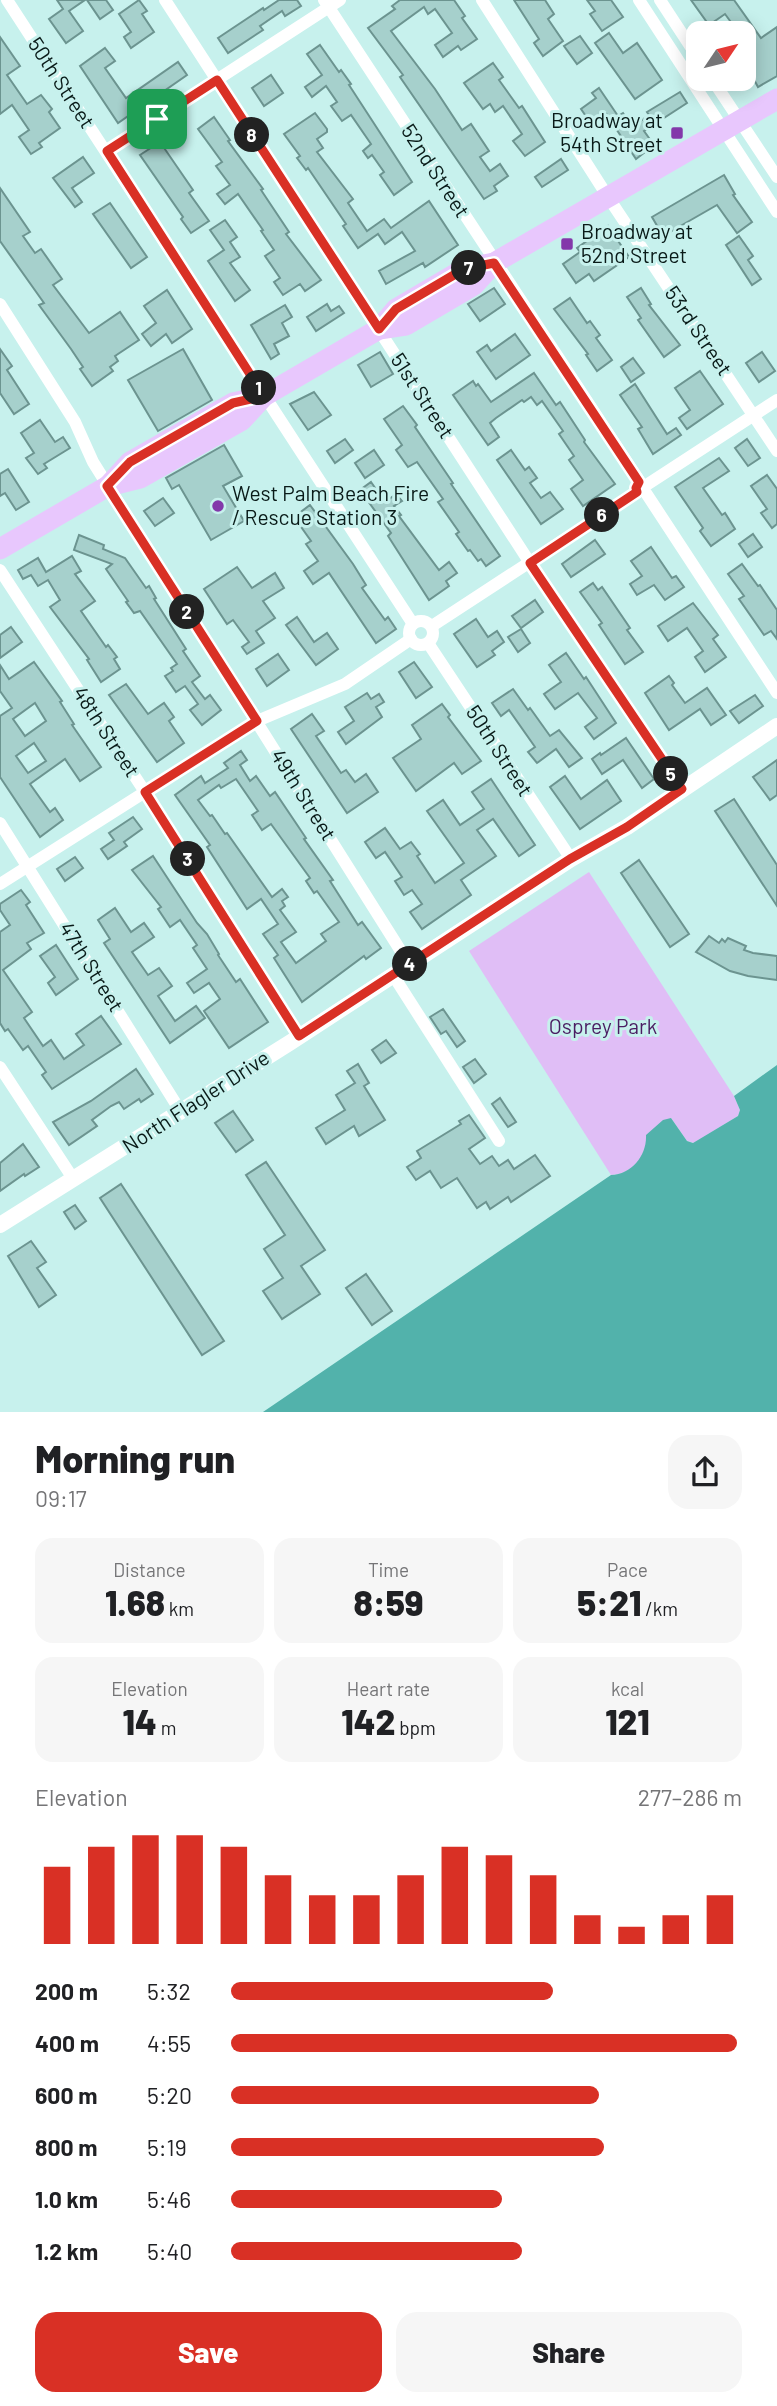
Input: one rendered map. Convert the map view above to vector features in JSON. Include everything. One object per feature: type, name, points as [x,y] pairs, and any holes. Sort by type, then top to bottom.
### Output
[{"type":"main road","points":[[0,549],[107,486],[140,478],[242,420],[264,396],[379,329],[396,309],[464,269],[494,263],[777,99]]},
{"type":"street","name":"50th Street","points":[[7,0],[412,624]]},
{"type":"street","name":"51st Street","points":[[165,0],[530,563],[682,789]]},
{"type":"street","name":"53rd Street","points":[[482,0],[607,197],[777,451]]},
{"type":"street","points":[[639,0],[731,125],[777,177]]},
{"type":"street","points":[[660,0],[686,40]]},
{"type":"street","points":[[107,151],[331,2]]},
{"type":"street","name":"52nd Street","points":[[331,2],[494,263],[777,693]]},
{"type":"street","points":[[717,91],[731,125],[777,212]]},
{"type":"street","name":"49th Street","points":[[0,303],[75,422],[107,486],[409,964]]},
{"type":"street","points":[[432,626],[777,400]]},
{"type":"street","name":"48th Street","points":[[0,570],[145,792],[299,1036]]},
{"type":"street","points":[[423,620],[432,626],[433,637],[428,643],[417,644],[411,639],[409,631],[412,624],[423,620]]},
{"type":"street","points":[[0,884],[257,721],[345,684],[411,639]]},
{"type":"street","name":"50th Street","points":[[428,643],[570,859]]},
{"type":"street","name":"North Flagler Drive","points":[[0,1225],[181,1112],[570,859],[627,827],[776,727]]},
{"type":"street","name":"47th Street","points":[[0,823],[181,1112]]},
{"type":"street","points":[[393,975],[499,1141]]},
{"type":"street","points":[[0,1067],[74,1180]]},
{"type":"green space","name":"Osprey Park","points":[[589,872],[734,1096],[740,1110],[738,1116],[694,1143],[687,1141],[671,1118],[655,1145],[640,1162],[631,1169],[611,1175],[469,951]]},
{"type":"water","points":[[777,1065],[777,1412],[263,1412],[611,1175],[632,1167],[644,1150],[646,1135],[663,1120],[671,1118],[687,1141],[693,1143],[738,1116],[740,1110],[734,1096]]},
{"type":"building","points":[[57,0],[85,0],[69,11],[83,31],[66,43],[49,19],[63,9]]},
{"type":"building","points":[[87,0],[106,0],[113,10],[100,19]]},
{"type":"building","points":[[139,0],[147,11],[142,14],[154,32],[131,48],[124,37],[131,32],[119,14]]},
{"type":"building","points":[[279,0],[297,0],[301,6],[285,16],[282,11],[260,26],[263,30],[228,53],[218,38]]},
{"type":"building","points":[[400,0],[454,0],[465,16],[462,18],[477,39],[461,50],[458,46],[443,57],[435,45],[452,33],[435,9],[428,14],[424,7],[391,31],[462,130],[471,124],[489,151],[480,157],[490,171],[500,164],[508,176],[494,186],[497,191],[484,199],[400,77],[403,75],[368,28],[395,9],[392,6]]},
{"type":"building","points":[[514,0],[545,0],[554,14],[548,19],[563,41],[543,56],[534,43],[539,39]]},
{"type":"building","points":[[587,0],[611,0],[623,17],[602,31],[590,14],[595,11]]},
{"type":"building","points":[[691,0],[734,0],[749,21],[730,21],[725,14],[715,21],[706,21]]},
{"type":"building","points":[[777,27],[777,76],[758,87],[756,31],[761,38]]},
{"type":"building","points":[[609,33],[623,53],[637,43],[662,80],[635,99],[595,43]]},
{"type":"building","points":[[580,36],[592,53],[577,64],[564,46]]},
{"type":"building","points":[[0,37],[20,66],[7,75],[27,104],[41,95],[52,109],[49,112],[60,128],[39,143],[42,147],[31,154],[19,137],[29,130],[12,105],[0,114]]},
{"type":"building","points":[[320,45],[351,84],[349,85],[412,182],[394,195],[380,175],[384,172],[372,155],[368,158],[363,151],[371,144],[351,115],[342,121],[331,106],[337,102],[326,86],[312,97],[305,87],[322,75],[307,54]]},
{"type":"building","points":[[105,48],[115,61],[105,68],[126,98],[178,62],[187,75],[118,123],[80,66]]},
{"type":"building","points":[[493,63],[503,77],[499,80],[519,108],[522,106],[545,142],[525,156],[513,141],[522,134],[503,106],[495,112],[490,104],[483,109],[464,83]]},
{"type":"building","points":[[271,75],[283,93],[264,106],[252,88]]},
{"type":"building","points":[[599,88],[618,116],[623,113],[632,127],[649,115],[647,112],[680,92],[687,103],[644,131],[654,145],[636,159],[605,112],[590,122],[581,109],[596,98],[592,93]]},
{"type":"building","points":[[315,113],[327,129],[327,132],[317,139],[323,148],[317,152],[353,199],[348,203],[367,231],[384,219],[391,228],[429,201],[458,245],[425,267],[423,263],[386,284],[379,271],[415,251],[402,232],[385,244],[378,234],[358,248],[343,226],[346,224],[308,168],[306,170],[297,158],[300,156],[284,134]]},
{"type":"building","points":[[214,117],[263,189],[261,190],[289,232],[286,234],[321,280],[305,291],[300,284],[283,295],[274,282],[280,278],[265,256],[274,250],[261,231],[263,230],[238,194],[225,204],[217,194],[230,185],[216,166],[222,162],[198,129]]},
{"type":"building","points":[[160,142],[193,190],[189,193],[209,221],[191,233],[140,155]]},
{"type":"building","points":[[83,157],[94,173],[72,188],[82,202],[75,207],[53,178]]},
{"type":"building","points":[[561,159],[568,170],[542,187],[535,177]]},
{"type":"building","points":[[724,175],[735,194],[733,195],[752,222],[737,233],[717,205],[663,236],[652,217]]},
{"type":"building","points":[[0,188],[30,232],[23,236],[35,253],[41,249],[62,279],[53,285],[89,333],[120,312],[139,340],[115,356],[118,361],[110,367],[113,371],[92,386],[80,369],[83,367],[39,305],[44,303],[0,241]]},
{"type":"building","points":[[110,203],[147,257],[131,268],[93,214]]},
{"type":"building","points":[[225,220],[237,237],[230,242],[240,257],[230,263],[250,290],[235,301],[208,261],[224,250],[210,230]]},
{"type":"building","points":[[608,226],[629,257],[594,281],[589,274],[576,283],[563,264],[580,252],[577,248]]},
{"type":"building","points":[[739,236],[753,256],[748,260],[761,279],[752,285],[726,245]]},
{"type":"building","points":[[494,288],[505,304],[480,321],[468,304]]},
{"type":"building","points":[[641,288],[651,304],[649,305],[680,345],[664,357],[638,320],[641,318],[627,297]]},
{"type":"building","points":[[167,290],[192,329],[172,343],[166,334],[151,346],[142,334],[156,323],[144,306]]},
{"type":"building","points":[[570,298],[587,323],[590,321],[600,335],[596,338],[612,360],[597,371],[586,355],[588,354],[554,309]]},
{"type":"building","points":[[327,304],[331,311],[339,306],[344,313],[316,331],[307,317]]},
{"type":"building","points":[[285,305],[292,317],[282,323],[289,336],[274,344],[279,354],[271,359],[251,325]]},
{"type":"building","points":[[515,334],[530,355],[496,379],[477,352],[487,345],[491,351]]},
{"type":"building","points":[[0,349],[12,366],[7,370],[29,404],[14,414],[0,393]]},
{"type":"building","points":[[183,349],[212,400],[158,431],[128,380]]},
{"type":"building","points":[[380,352],[393,374],[371,387],[358,365]]},
{"type":"building","points":[[762,352],[775,371],[759,382],[746,363]]},
{"type":"building","points":[[633,358],[644,373],[631,382],[621,367]]},
{"type":"building","points":[[700,371],[723,404],[687,429],[679,418],[690,410],[675,388]]},
{"type":"building","points":[[534,373],[556,405],[560,402],[584,442],[615,484],[583,506],[571,489],[583,480],[569,460],[574,456],[559,434],[563,431],[542,401],[537,405],[531,397],[524,402],[522,400],[496,418],[490,423],[499,437],[488,445],[453,395],[473,381],[491,402]]},
{"type":"building","points":[[635,384],[667,434],[676,428],[681,435],[653,454],[638,429],[642,427],[620,395]]},
{"type":"building","points":[[314,392],[331,415],[308,430],[290,404]]},
{"type":"building","points":[[403,406],[500,556],[486,566],[481,559],[478,561],[470,550],[468,551],[456,534],[459,532],[438,502],[443,499],[417,462],[408,467],[396,450],[402,445],[384,419]]},
{"type":"building","points":[[40,420],[55,442],[63,437],[70,448],[44,464],[47,468],[38,474],[26,458],[34,453],[21,433]]},
{"type":"building","points":[[345,439],[353,450],[335,463],[327,451]]},
{"type":"building","points":[[747,439],[760,458],[748,466],[735,448]]},
{"type":"building","points":[[224,445],[242,476],[223,486],[244,521],[211,540],[179,485],[172,489],[166,478]]},
{"type":"building","points":[[374,450],[384,465],[365,478],[355,463]]},
{"type":"building","points":[[511,450],[525,470],[529,467],[537,478],[530,483],[541,498],[550,492],[563,509],[541,524],[497,460]]},
{"type":"building","points":[[719,458],[729,471],[703,488],[735,529],[711,546],[700,531],[703,528],[675,487]]},
{"type":"building","points":[[8,469],[29,502],[16,510],[5,493],[0,496],[0,474]]},
{"type":"building","points":[[767,475],[777,489],[777,524],[772,528],[761,513],[767,509],[751,486]]},
{"type":"building","points":[[371,482],[385,502],[396,494],[402,501],[394,506],[401,515],[399,516],[439,570],[449,562],[457,573],[446,581],[449,586],[429,600],[388,536],[391,533],[360,490]]},
{"type":"building","points":[[163,498],[174,513],[155,526],[144,511]]},
{"type":"building","points":[[310,505],[353,564],[366,585],[362,588],[385,620],[388,617],[396,629],[376,643],[329,573],[313,584],[304,571],[318,561],[306,544],[311,541],[294,517]]},
{"type":"building","points":[[753,534],[762,547],[748,557],[739,544]]},
{"type":"building","points":[[79,535],[104,545],[103,549],[125,558],[146,588],[149,586],[156,598],[154,599],[186,649],[183,651],[200,676],[192,682],[205,699],[210,695],[221,710],[202,725],[190,710],[198,704],[185,686],[176,692],[165,676],[173,671],[171,668],[177,664],[140,611],[134,613],[126,602],[128,601],[106,569],[112,564],[74,550]]},
{"type":"building","points":[[595,540],[605,554],[571,577],[562,564]]},
{"type":"building","points":[[651,547],[672,578],[676,576],[684,587],[665,600],[654,585],[637,595],[630,584],[642,576],[631,561]]},
{"type":"building","points":[[72,556],[81,571],[75,574],[95,601],[81,611],[106,647],[108,645],[117,657],[114,659],[120,669],[101,682],[87,660],[89,659],[50,607],[60,600],[48,580],[38,586],[31,575],[23,579],[18,570],[38,558],[46,572]]},
{"type":"building","points":[[742,564],[777,610],[777,639],[771,631],[764,635],[739,599],[744,596],[728,574]]},
{"type":"building","points":[[237,567],[252,588],[275,573],[284,588],[263,601],[275,618],[256,631],[264,643],[247,654],[242,647],[249,642],[233,620],[227,624],[204,589]]},
{"type":"building","points":[[593,583],[598,590],[602,587],[643,652],[625,664],[599,625],[602,623],[580,592]]},
{"type":"building","points":[[535,600],[543,612],[521,628],[512,616]]},
{"type":"building","points":[[693,603],[718,635],[713,639],[726,657],[705,672],[695,657],[703,651],[687,628],[668,641],[658,626]]},
{"type":"building","points":[[297,617],[314,642],[327,633],[338,649],[316,665],[286,625]]},
{"type":"building","points":[[476,619],[488,637],[497,631],[504,642],[492,651],[495,655],[477,667],[454,634]]},
{"type":"building","points":[[11,627],[22,642],[0,658],[0,635]]},
{"type":"building","points":[[521,629],[530,643],[518,652],[508,637]]},
{"type":"building","points":[[566,653],[584,679],[586,677],[616,723],[594,739],[585,727],[597,718],[578,693],[555,709],[544,694],[561,682],[549,665]]},
{"type":"building","points":[[278,654],[289,670],[267,686],[256,669]]},
{"type":"building","points":[[34,662],[62,701],[60,702],[74,724],[72,725],[101,767],[80,781],[65,759],[30,784],[50,812],[55,808],[63,820],[40,837],[0,777],[0,716],[12,708],[0,691],[0,665],[9,679]],"holes":[[[35,703],[46,721],[25,736],[13,719]],[[34,743],[46,761],[28,773],[16,756]]]},
{"type":"building","points":[[414,662],[432,687],[416,698],[399,672]]},
{"type":"building","points":[[669,676],[685,703],[707,688],[726,715],[711,725],[700,709],[669,730],[645,693]]},
{"type":"building","points":[[126,684],[148,714],[164,703],[174,717],[169,721],[184,743],[157,762],[109,695]]},
{"type":"building","points":[[513,689],[550,736],[559,730],[582,758],[569,767],[556,749],[537,763],[528,752],[535,747],[509,710],[501,716],[492,703]]},
{"type":"building","points":[[367,693],[371,699],[379,694],[384,702],[376,707],[382,717],[346,744],[338,732],[354,721],[345,707]]},
{"type":"building","points":[[755,695],[763,706],[739,723],[730,711]]},
{"type":"building","points":[[442,704],[450,715],[448,717],[481,761],[462,774],[454,763],[416,791],[393,758],[421,739],[412,725]]},
{"type":"building","points":[[312,714],[324,731],[316,736],[341,773],[346,770],[355,782],[366,774],[378,792],[347,813],[291,729]]},
{"type":"building","points":[[626,738],[654,779],[642,788],[623,760],[602,774],[592,759]]},
{"type":"building","points":[[241,751],[247,760],[240,765],[250,781],[256,776],[270,796],[275,792],[333,880],[330,881],[358,925],[362,922],[381,948],[366,959],[364,956],[302,1002],[274,958],[278,955],[263,934],[278,924],[261,899],[247,909],[207,847],[210,845],[175,795],[201,776],[205,783],[228,768],[224,763]],"holes":[[[236,779],[258,811],[252,815],[262,830],[271,824],[310,878],[306,881],[314,893],[317,891],[339,922],[321,934],[326,941],[296,963],[281,942],[296,932],[280,910],[285,906],[282,901],[288,897],[282,889],[272,897],[227,833],[225,834],[198,800],[219,785],[221,788]]]},
{"type":"building","points":[[777,760],[777,795],[770,800],[753,777]]},
{"type":"building","points":[[565,776],[581,799],[607,780],[621,801],[580,829],[550,787]]},
{"type":"building","points":[[491,779],[535,845],[519,856],[493,819],[477,830],[496,856],[461,880],[471,895],[422,929],[410,912],[422,904],[412,890],[404,895],[395,881],[402,877],[385,852],[376,858],[365,842],[385,828],[400,849],[411,842],[435,883],[464,863],[427,811],[443,800],[460,825],[484,809],[472,792]]},
{"type":"building","points":[[734,799],[777,865],[777,906],[715,811]]},
{"type":"building","points":[[133,817],[142,829],[124,842],[127,846],[108,859],[101,849],[114,840],[109,833]]},
{"type":"building","points":[[153,856],[207,934],[236,982],[240,979],[268,1022],[229,1048],[204,1011],[220,999],[209,983],[194,993],[187,983],[207,969],[193,948],[197,945],[180,920],[170,927],[158,909],[161,907],[132,870]]},
{"type":"building","points":[[75,857],[83,868],[65,881],[57,869]]},
{"type":"building","points":[[639,860],[689,934],[670,947],[621,873]]},
{"type":"building","points":[[21,890],[30,902],[26,905],[44,933],[27,943],[31,949],[3,970],[32,1012],[24,1018],[43,1046],[51,1040],[64,1059],[84,1045],[76,1034],[101,1016],[121,1044],[52,1089],[42,1075],[46,1072],[28,1046],[23,1050],[8,1029],[5,1031],[0,1023],[0,932],[10,925],[0,910],[0,904]]},
{"type":"building","points":[[115,908],[131,932],[144,923],[154,937],[132,952],[148,975],[159,968],[172,986],[158,996],[175,1021],[196,1006],[205,1018],[170,1043],[104,943],[110,939],[98,920]]},
{"type":"building","points":[[709,936],[719,943],[728,938],[746,946],[744,950],[753,953],[777,956],[777,980],[730,971],[696,952]]},
{"type":"building","points":[[56,945],[78,979],[56,995],[48,983],[55,977],[40,956]]},
{"type":"building","points":[[443,1009],[465,1041],[457,1047],[446,1031],[441,1034],[430,1017]]},
{"type":"building","points":[[386,1040],[396,1053],[381,1063],[372,1050]]},
{"type":"building","points":[[475,1059],[486,1074],[474,1083],[463,1067]]},
{"type":"building","points":[[358,1064],[369,1083],[364,1086],[385,1120],[359,1136],[354,1126],[326,1144],[316,1128],[345,1110],[336,1095],[355,1083],[347,1071]]},
{"type":"building","points":[[136,1069],[153,1094],[124,1109],[119,1102],[111,1106],[92,1120],[97,1126],[69,1145],[53,1122],[91,1101]]},
{"type":"building","points":[[500,1098],[516,1122],[508,1127],[492,1104]]},
{"type":"building","points":[[233,1111],[253,1140],[236,1152],[215,1123]]},
{"type":"building","points":[[469,1115],[485,1138],[469,1149],[480,1164],[492,1156],[499,1166],[508,1160],[514,1169],[535,1155],[550,1176],[511,1202],[508,1197],[490,1209],[486,1202],[477,1208],[457,1178],[441,1188],[430,1171],[416,1180],[407,1167],[421,1158],[417,1151],[461,1124],[459,1121]]},
{"type":"building","points":[[23,1144],[39,1167],[0,1191],[0,1163]]},
{"type":"building","points":[[266,1162],[325,1250],[301,1266],[320,1294],[282,1319],[263,1291],[283,1278],[264,1249],[285,1235],[246,1175]]},
{"type":"building","points":[[121,1184],[224,1341],[202,1355],[100,1198]]},
{"type":"building","points":[[75,1205],[86,1221],[75,1229],[64,1212]]},
{"type":"building","points":[[31,1241],[46,1262],[37,1268],[56,1295],[39,1307],[8,1256]]},
{"type":"building","points":[[366,1274],[392,1311],[372,1325],[346,1288]]},
{"type":"place","name":"Broadway at 54th Street","points":[[677,133]]},
{"type":"place","name":"Broadway at 52nd Street","points":[[567,244]]},
{"type":"place","name":"West Palm Beach Fire / Rescue Station 3","points":[[218,506]]},
{"type":"route","points":[[217,80],[379,329],[396,309],[464,269],[494,263],[639,482],[637,492],[530,563],[682,789],[627,827],[570,859],[299,1036],[145,792],[257,721],[107,486],[130,462],[233,403],[264,396],[107,151],[157,119],[217,80]]}]
